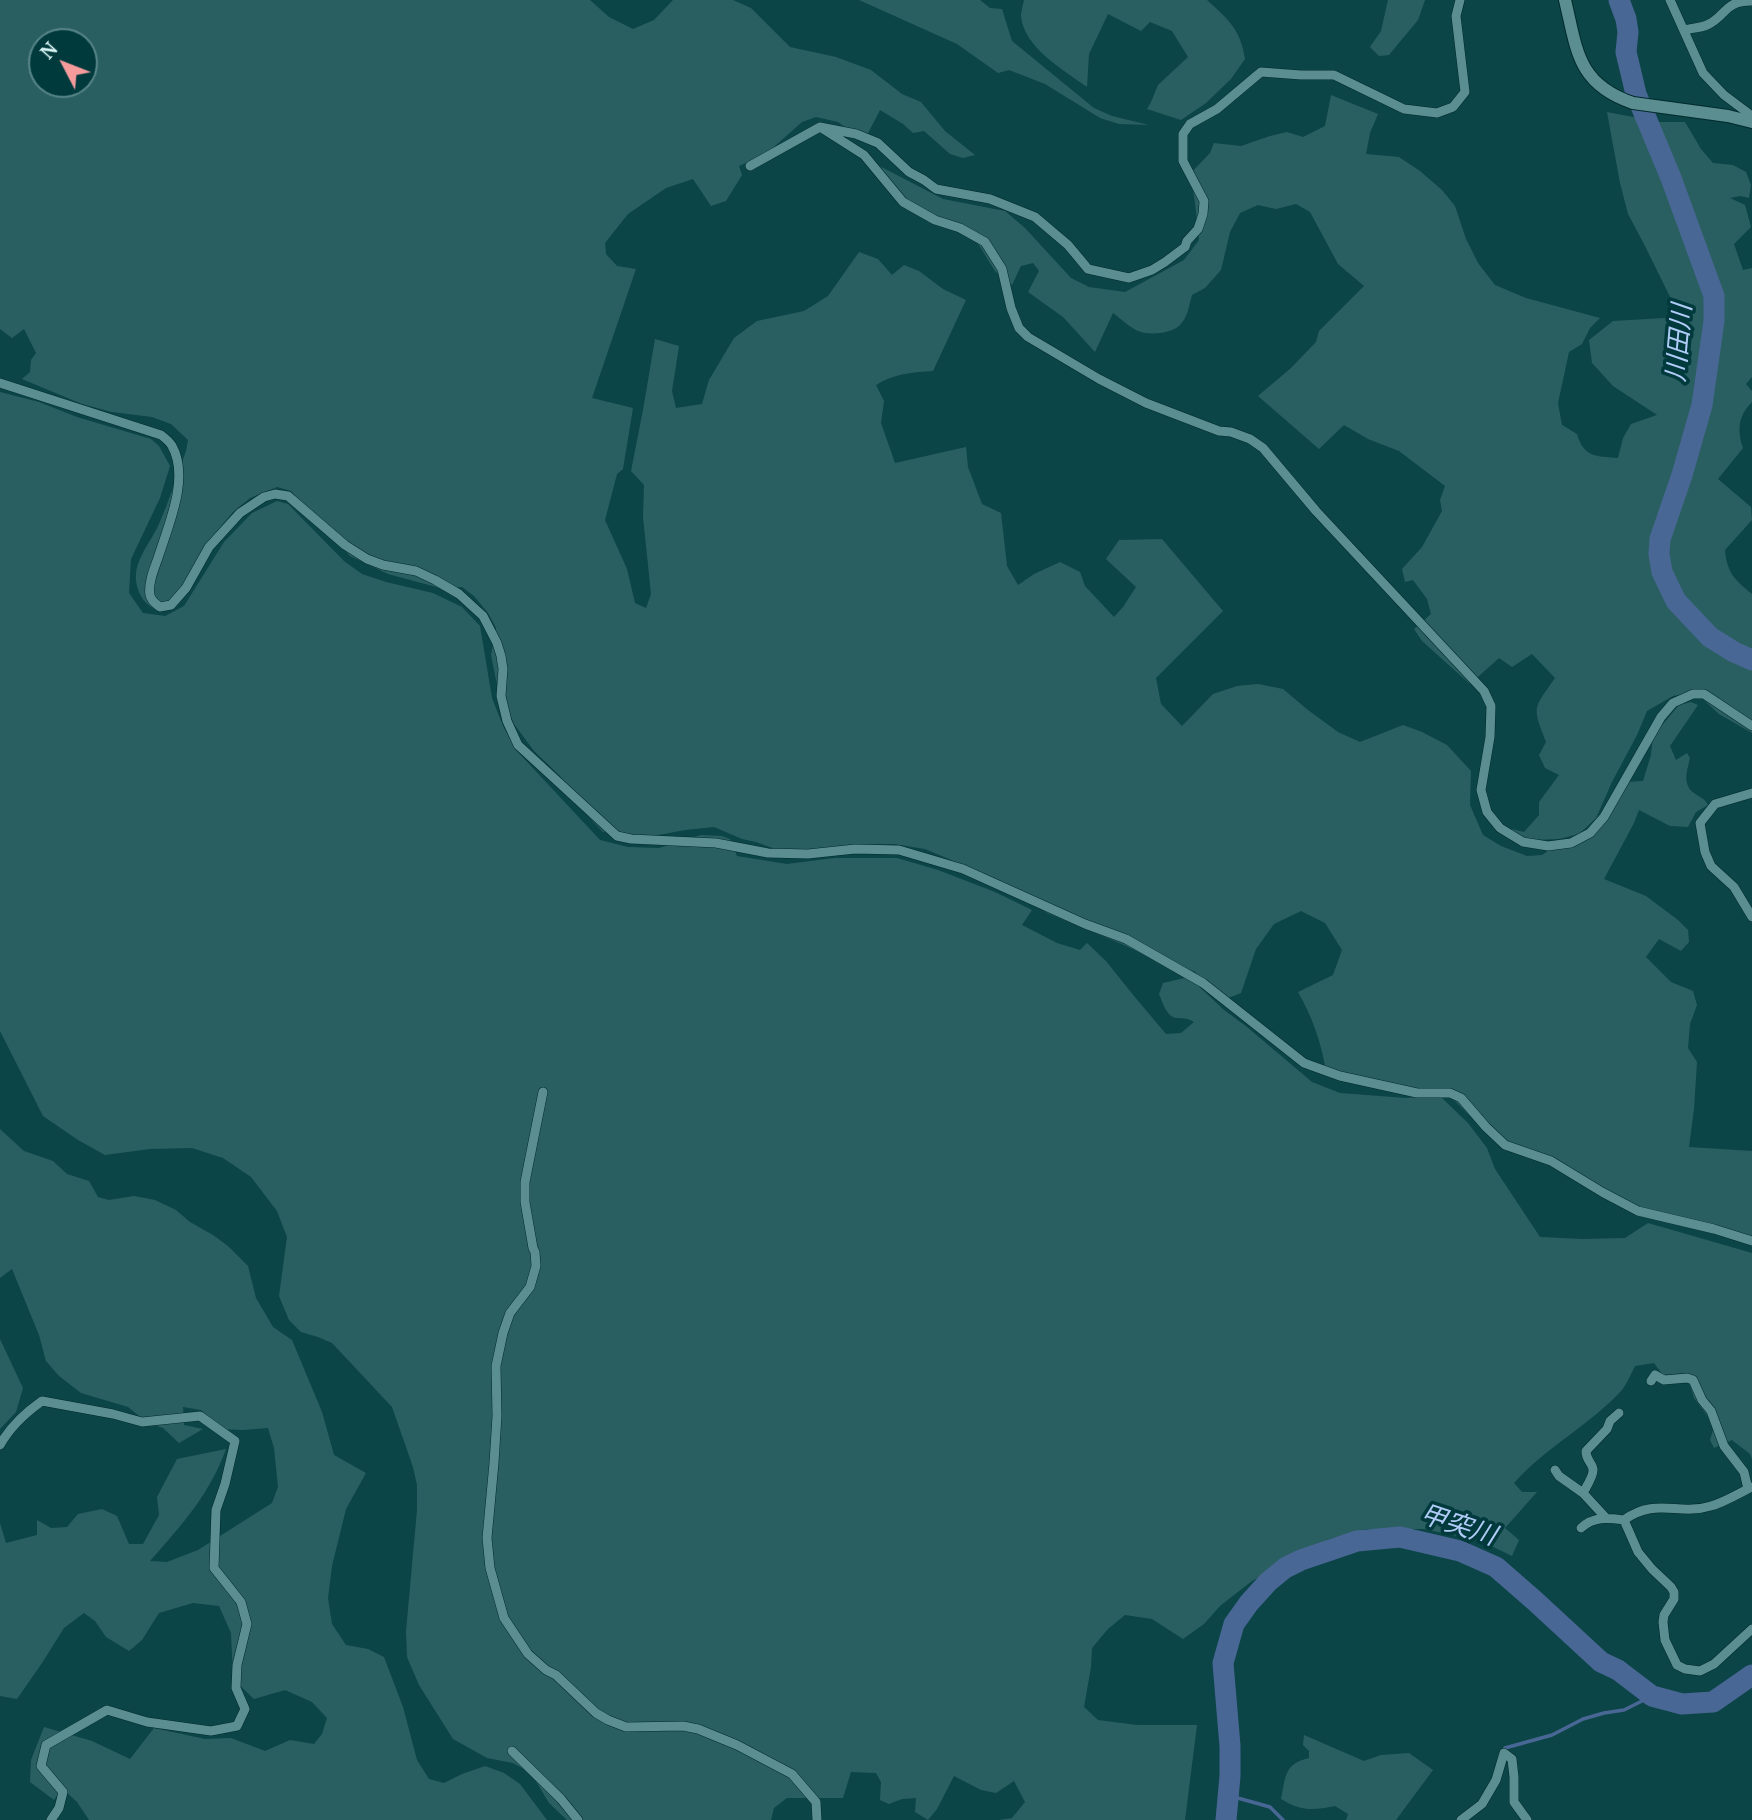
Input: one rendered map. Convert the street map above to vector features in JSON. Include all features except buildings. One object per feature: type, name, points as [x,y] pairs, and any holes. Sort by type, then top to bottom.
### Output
[{"type":"main road","points":[[1565,0],[1578,55],[1584,67],[1601,87],[1619,98],[1655,107],[1728,116],[1752,122]]},
{"type":"street","points":[[750,166],[820,127],[856,134],[871,139],[909,172],[936,189],[990,199],[1035,217],[1068,245],[1088,269],[1129,278],[1152,270],[1166,261],[1185,247],[1198,229],[1204,201],[1183,161],[1183,134],[1190,124],[1217,109],[1261,72],[1334,75],[1404,109],[1437,113],[1453,107],[1465,92],[1456,16],[1460,0]]},
{"type":"street","points":[[1670,0],[1703,73],[1724,95],[1752,116]]},
{"type":"street","points":[[1684,30],[1708,24],[1739,1],[1752,1]]},
{"type":"street","points":[[820,127],[864,155],[903,202],[935,220],[960,228],[985,242],[1002,269],[1011,308],[1019,328],[1028,337],[1099,379],[1146,402],[1219,431],[1250,439],[1263,448],[1316,511],[1485,691],[1491,706],[1490,737],[1480,790],[1487,812],[1500,828],[1523,842],[1548,846],[1571,843],[1590,833],[1604,817],[1661,717],[1673,703],[1693,694],[1704,694],[1752,726]]},
{"type":"street","points":[[0,383],[161,435],[172,444],[178,463],[179,482],[173,511],[151,578],[150,595],[160,607],[171,605],[186,588],[209,547],[240,513],[264,497],[275,494],[288,496],[345,545],[367,559],[416,571],[459,594],[483,616],[497,642],[503,669],[501,696],[507,721],[519,745],[617,836],[716,843],[768,853],[899,850],[963,869],[1085,924],[1126,939],[1203,983],[1304,1063],[1340,1076],[1418,1093],[1450,1093],[1461,1098],[1505,1145],[1551,1161],[1638,1211],[1752,1241]]},
{"type":"street","points":[[1752,793],[1715,804],[1700,823],[1705,852],[1711,866],[1734,887],[1752,917]]},
{"type":"street","points":[[543,1092],[524,1182],[536,1266],[530,1287],[510,1313],[496,1366],[494,1463],[487,1538],[490,1568],[504,1618],[528,1654],[556,1675],[596,1713],[626,1727],[683,1726],[698,1729],[737,1745],[792,1774],[816,1802],[817,1820]]},
{"type":"street","points":[[1581,1528],[1593,1520],[1624,1520],[1651,1507],[1687,1509],[1711,1506],[1750,1488],[1744,1472],[1724,1447],[1711,1411],[1702,1400],[1693,1380],[1664,1380],[1655,1376],[1651,1381]]},
{"type":"street","points":[[0,1445],[25,1412],[42,1401],[142,1422],[201,1416],[235,1441],[216,1510],[214,1568],[240,1602],[247,1624],[237,1665],[236,1688],[245,1709],[237,1726],[211,1731],[147,1722],[107,1710],[46,1745],[41,1766],[63,1792],[59,1808],[51,1820]]},
{"type":"street","points":[[1583,1493],[1594,1472],[1586,1457],[1586,1451],[1619,1413]]},
{"type":"street","points":[[1555,1470],[1583,1493],[1605,1518]]},
{"type":"street","points":[[1624,1520],[1638,1552],[1674,1592],[1674,1599],[1664,1615],[1663,1622],[1665,1640],[1677,1665],[1700,1671],[1714,1664],[1752,1629]]},
{"type":"street","points":[[512,1751],[561,1799],[578,1820]]},
{"type":"street","points":[[1461,1820],[1482,1804],[1496,1780],[1504,1753],[1512,1759],[1514,1802],[1527,1820]]},
{"type":"shaded area","points":[[0,0],[590,0],[609,17],[633,29],[654,20],[673,0],[733,0],[751,8],[790,47],[836,57],[871,70],[902,94],[921,102],[945,131],[975,155],[963,158],[950,154],[924,131],[913,133],[880,110],[864,141],[838,122],[816,117],[802,122],[766,154],[739,166],[742,175],[726,201],[711,206],[693,179],[666,188],[628,214],[605,243],[606,254],[617,266],[636,269],[592,398],[633,408],[623,469],[617,474],[605,520],[627,569],[635,603],[646,608],[651,594],[643,517],[644,485],[631,471],[655,339],[679,346],[672,391],[676,408],[702,404],[709,380],[734,338],[757,321],[804,311],[828,296],[859,252],[878,259],[892,275],[904,265],[919,271],[943,289],[966,300],[933,371],[896,376],[876,385],[884,401],[881,423],[895,463],[966,447],[968,467],[982,504],[1001,513],[1007,566],[1018,585],[1060,562],[1080,572],[1085,586],[1114,617],[1136,587],[1106,559],[1119,540],[1162,539],[1223,611],[1156,678],[1161,704],[1182,726],[1213,694],[1237,686],[1258,684],[1283,689],[1338,732],[1360,742],[1403,725],[1422,732],[1447,745],[1471,771],[1470,805],[1483,835],[1501,846],[1527,856],[1542,855],[1554,847],[1586,840],[1602,824],[1626,782],[1643,781],[1651,755],[1653,736],[1679,705],[1691,702],[1698,705],[1670,746],[1676,760],[1687,753],[1690,758],[1686,777],[1688,786],[1708,805],[1696,812],[1688,827],[1670,826],[1639,810],[1604,879],[1646,896],[1688,930],[1689,942],[1681,951],[1659,939],[1646,957],[1671,982],[1693,991],[1697,1005],[1690,1024],[1688,1048],[1697,1062],[1689,1147],[1752,1151],[1752,1242],[1636,1211],[1485,1131],[1450,1096],[1400,1089],[1326,1072],[1316,1030],[1298,992],[1333,975],[1342,950],[1325,923],[1301,911],[1274,924],[1256,949],[1241,993],[1223,1000],[1194,971],[1175,970],[1047,913],[994,878],[925,849],[894,844],[857,845],[800,858],[714,827],[653,836],[603,832],[580,808],[560,776],[534,751],[514,724],[496,680],[491,655],[496,628],[474,596],[462,587],[440,588],[388,574],[350,556],[291,491],[277,487],[250,498],[233,512],[207,543],[183,597],[157,610],[151,607],[138,591],[136,571],[163,515],[188,440],[171,424],[152,417],[112,412],[82,404],[22,379],[30,372],[31,360],[36,353],[24,329],[12,338],[0,329]]},
{"type":"shaded area","points":[[859,0],[980,0],[990,8],[1002,9],[1012,41],[1094,108],[1112,116],[1149,125],[1119,124],[1100,118],[1045,84],[1009,70],[998,73],[957,44]]},
{"type":"shaded area","points":[[1024,0],[1207,0],[1237,33],[1245,59],[1231,79],[1206,103],[1181,120],[1147,109],[1158,85],[1188,57],[1172,31],[1150,22],[1141,31],[1108,14],[1089,54],[1087,87],[1046,57],[1029,38],[1021,16]]},
{"type":"shaded area","points":[[1388,0],[1425,0],[1418,20],[1389,55],[1379,56],[1370,47],[1381,31]]},
{"type":"shaded area","points":[[1331,95],[1378,114],[1370,133],[1366,154],[1399,157],[1442,190],[1455,206],[1466,239],[1478,263],[1495,285],[1526,298],[1600,318],[1590,328],[1582,344],[1569,352],[1558,403],[1562,425],[1577,434],[1587,452],[1597,456],[1618,458],[1623,438],[1631,424],[1657,415],[1613,386],[1592,363],[1589,340],[1613,321],[1665,318],[1677,311],[1628,214],[1607,112],[1659,122],[1685,122],[1713,163],[1733,165],[1746,172],[1751,185],[1749,198],[1730,198],[1745,205],[1751,227],[1734,244],[1743,270],[1752,268],[1752,377],[1746,384],[1752,391],[1752,402],[1740,424],[1743,448],[1718,479],[1751,507],[1752,520],[1725,550],[1733,575],[1752,594],[1752,733],[1719,714],[1695,692],[1673,696],[1647,711],[1596,818],[1579,834],[1559,839],[1533,840],[1504,835],[1512,829],[1524,832],[1539,815],[1539,802],[1559,775],[1545,768],[1539,755],[1546,742],[1537,714],[1539,703],[1555,678],[1532,654],[1512,667],[1499,658],[1470,684],[1422,641],[1414,629],[1431,614],[1427,599],[1413,580],[1405,582],[1402,569],[1422,547],[1442,511],[1440,500],[1445,486],[1399,451],[1368,439],[1344,425],[1319,449],[1258,396],[1291,368],[1316,342],[1319,331],[1364,286],[1338,264],[1310,212],[1296,204],[1276,209],[1258,205],[1240,213],[1230,232],[1221,270],[1205,288],[1192,295],[1186,315],[1179,326],[1164,332],[1146,333],[1133,328],[1113,313],[1095,352],[1063,317],[1028,292],[1039,271],[1033,263],[1021,266],[1012,285],[995,271],[971,232],[945,222],[896,193],[866,159],[943,199],[1005,211],[1025,228],[1071,278],[1089,287],[1125,292],[1184,260],[1199,240],[1189,175],[1210,153],[1214,143],[1241,146],[1287,132],[1303,137],[1325,126]]},
{"type":"shaded area","points":[[0,392],[151,439],[159,446],[170,466],[160,498],[131,559],[129,593],[143,613],[165,616],[184,606],[224,542],[252,513],[277,501],[288,504],[344,561],[362,574],[433,593],[462,607],[480,626],[492,698],[516,750],[600,840],[628,847],[659,848],[701,835],[722,836],[730,839],[737,856],[787,864],[834,858],[897,858],[938,870],[1032,910],[1022,925],[1057,943],[1080,950],[1087,943],[1106,961],[1166,1034],[1181,1033],[1194,1022],[1173,1017],[1167,1012],[1159,994],[1163,983],[1189,977],[1224,1010],[1312,1082],[1340,1093],[1442,1098],[1468,1123],[1487,1148],[1495,1169],[1540,1237],[1625,1238],[1648,1223],[1752,1253],[1752,1459],[1750,1454],[1732,1440],[1714,1448],[1710,1440],[1713,1430],[1708,1417],[1694,1398],[1686,1373],[1663,1375],[1654,1363],[1635,1366],[1622,1390],[1609,1403],[1540,1458],[1514,1483],[1522,1492],[1537,1492],[1505,1528],[1519,1540],[1512,1556],[1481,1541],[1424,1529],[1366,1529],[1329,1539],[1252,1581],[1183,1639],[1152,1619],[1125,1615],[1108,1629],[1092,1648],[1084,1707],[1098,1720],[1137,1725],[1197,1725],[1185,1820],[999,1820],[1012,1818],[1025,1802],[1014,1781],[996,1793],[981,1790],[954,1776],[937,1809],[928,1820],[915,1812],[916,1798],[889,1804],[880,1800],[881,1782],[876,1773],[851,1772],[843,1798],[787,1798],[774,1808],[771,1820],[567,1820],[549,1803],[531,1773],[513,1763],[487,1758],[453,1739],[419,1685],[407,1657],[406,1631],[417,1510],[417,1485],[413,1467],[392,1407],[332,1343],[301,1332],[289,1320],[279,1296],[287,1237],[277,1211],[251,1177],[223,1158],[192,1148],[150,1149],[105,1155],[78,1140],[43,1116],[0,1031]]},
{"type":"shaded area","points":[[0,1129],[24,1151],[53,1161],[67,1174],[89,1181],[98,1197],[109,1200],[134,1196],[155,1200],[176,1210],[228,1246],[248,1266],[256,1298],[273,1327],[292,1340],[322,1412],[334,1455],[366,1473],[346,1509],[332,1566],[328,1598],[332,1624],[346,1645],[368,1649],[384,1657],[403,1707],[417,1760],[429,1779],[444,1783],[485,1766],[504,1773],[520,1784],[547,1820],[89,1820],[77,1802],[62,1788],[54,1800],[30,1782],[31,1760],[44,1727],[92,1741],[130,1759],[154,1728],[205,1739],[231,1738],[265,1751],[290,1740],[314,1744],[322,1734],[327,1718],[312,1702],[285,1690],[254,1699],[233,1679],[231,1633],[219,1606],[193,1603],[159,1613],[142,1640],[129,1651],[106,1637],[95,1621],[84,1613],[64,1628],[17,1699],[0,1696],[0,1523],[6,1543],[37,1535],[37,1520],[51,1528],[67,1527],[78,1514],[102,1509],[117,1516],[129,1544],[143,1544],[159,1515],[157,1497],[177,1459],[226,1449],[203,1495],[150,1561],[167,1562],[198,1550],[272,1503],[278,1487],[274,1448],[268,1428],[221,1429],[201,1410],[183,1407],[184,1425],[203,1429],[179,1443],[163,1428],[148,1423],[128,1407],[81,1393],[59,1376],[46,1361],[39,1335],[12,1269],[0,1278]]},
{"type":"shaded area","points":[[0,1339],[23,1388],[16,1412],[0,1429]]},
{"type":"shaded area","points":[[1304,1735],[1364,1761],[1381,1755],[1409,1753],[1433,1770],[1396,1820],[1346,1820],[1348,1814],[1335,1806],[1302,1808],[1281,1799],[1290,1768],[1309,1758],[1309,1751],[1303,1745]]},
{"type":"waterway","name":"川田川","points":[[1619,0],[1626,19],[1626,52],[1636,94],[1671,178],[1714,296],[1714,321],[1702,405],[1660,539],[1662,572],[1676,601],[1710,637],[1752,660]]},
{"type":"waterway","name":"甲突川","points":[[1226,1820],[1230,1746],[1223,1663],[1234,1624],[1268,1582],[1285,1568],[1357,1541],[1400,1537],[1460,1551],[1496,1567],[1601,1662],[1618,1670],[1652,1696],[1682,1704],[1713,1702],[1752,1675]]},
{"type":"waterway","points":[[1505,1748],[1552,1735],[1583,1719],[1624,1710],[1652,1696]]},
{"type":"waterway","points":[[1227,1795],[1270,1807],[1283,1820]]}]
